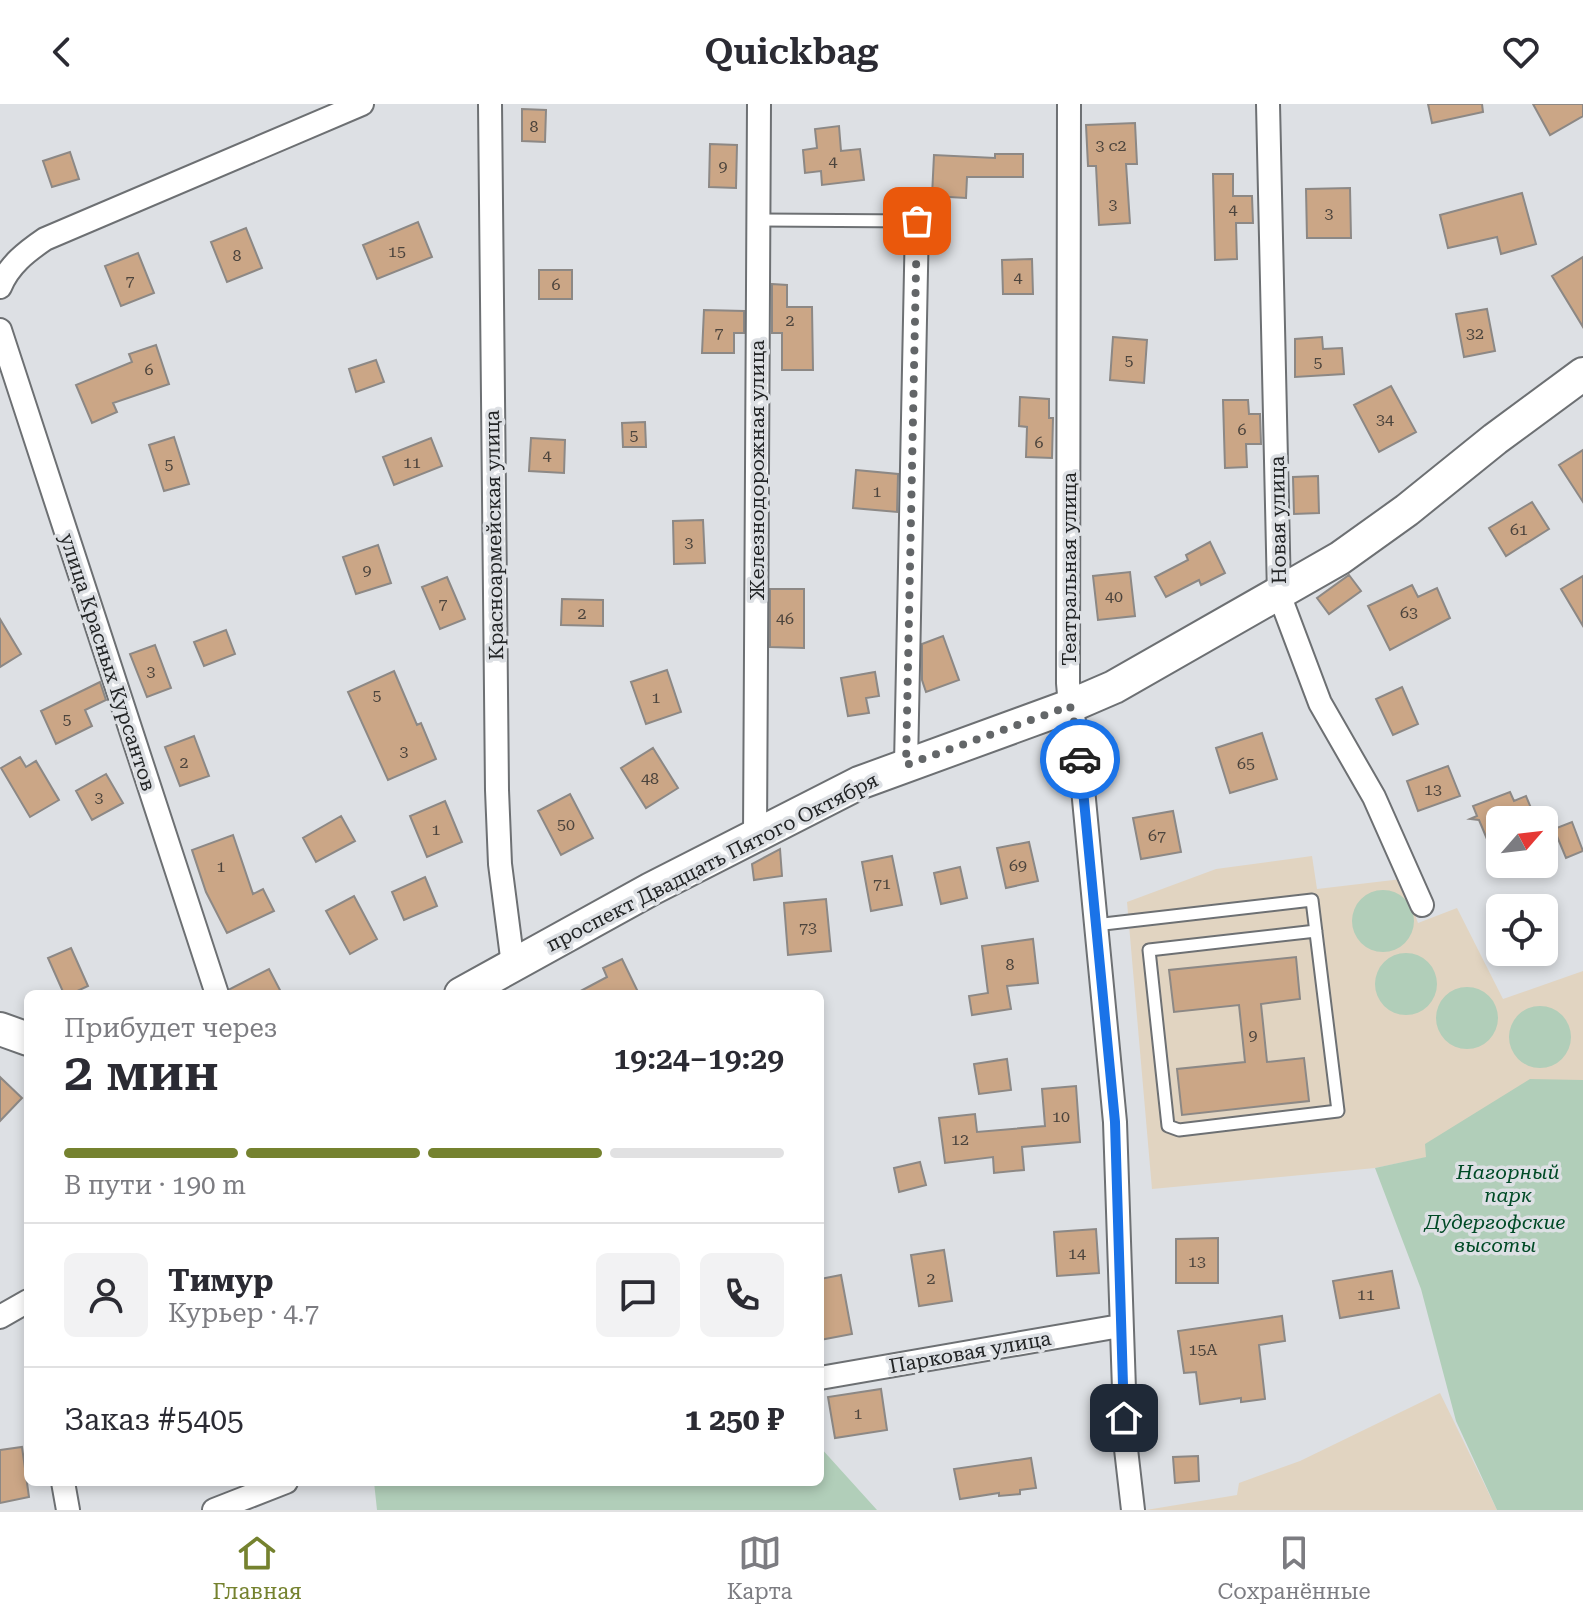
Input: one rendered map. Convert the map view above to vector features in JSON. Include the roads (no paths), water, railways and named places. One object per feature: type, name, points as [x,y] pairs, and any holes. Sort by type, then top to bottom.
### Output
[{"type":"street","points":[[0,287],[4,277],[24,253],[45,239],[362,104]]},
{"type":"street","name":"Красноармейская улица","points":[[490,104],[497,790],[500,864],[513,965]]},
{"type":"street","name":"Железнодорожная улица","points":[[755,836],[759,104]]},
{"type":"street","name":"Театральная улица","points":[[1069,104],[1070,706],[1078,737],[1115,1122],[1120,1326],[1126,1449],[1133,1510]]},
{"type":"street","name":"Новая улица","points":[[1268,104],[1279,594],[1320,703],[1374,797],[1422,905]]},
{"type":"street","points":[[906,765],[917,221]]},
{"type":"street","name":"улица Красных Курсантов","points":[[0,330],[216,990]]},
{"type":"street","name":"проспект Двадцать Пятого Октября","points":[[468,990],[651,889],[859,783],[1114,687],[1340,558],[1583,374]]},
{"type":"street","points":[[0,1029],[24,1038]]},
{"type":"street","points":[[0,1317],[24,1303]]},
{"type":"street","name":"Парковая улица","points":[[824,1377],[1120,1326]]},
{"type":"street","points":[[64,1486],[68,1510]]},
{"type":"street","points":[[214,1510],[276,1486]]},
{"type":"lane","points":[[759,220],[917,221]]},
{"type":"lane","points":[[1095,925],[1312,900],[1316,931],[1338,1111],[1179,1130],[1168,1126],[1149,950],[1316,931]]},
{"type":"park label","name":"Нагорный парк","points":[[1508,1184]]},
{"type":"park label","name":"Дудергофские высоты","points":[[1495,1234]]}]
